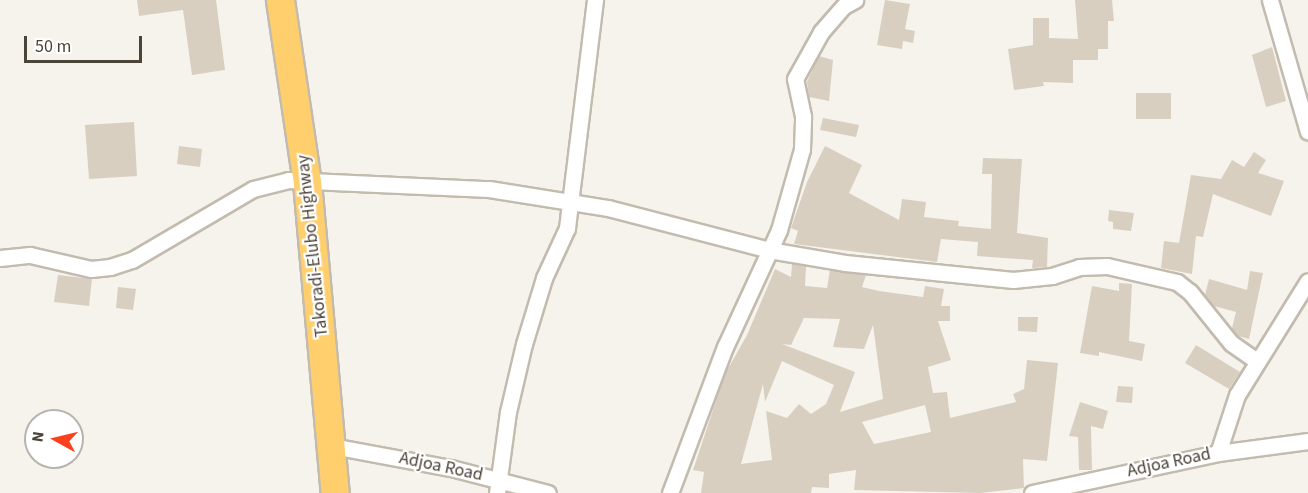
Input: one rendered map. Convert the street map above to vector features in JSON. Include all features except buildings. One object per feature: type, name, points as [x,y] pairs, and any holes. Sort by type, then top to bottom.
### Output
[{"type":"highway","name":"Takoradi-Elubo Highway","points":[[280,0],[307,182],[332,446],[334,493]]},
{"type":"street","points":[[499,486],[508,412],[524,344],[544,278],[567,228],[595,0]]},
{"type":"street","points":[[670,493],[724,348],[779,230],[802,149],[803,116],[795,79],[820,32],[844,6],[855,0]]},
{"type":"street","points":[[1270,0],[1300,92],[1308,132]]},
{"type":"street","points":[[0,258],[30,255],[91,269],[110,267],[132,260],[253,189],[288,180],[489,189],[572,202],[769,250],[845,263],[1013,280],[1052,276],[1079,267],[1107,266],[1177,282],[1190,292],[1231,342],[1257,361]]},
{"type":"street","points":[[1218,453],[1229,414],[1257,361],[1308,281]]},
{"type":"street","name":"Adjoa Road","points":[[1032,493],[1218,453],[1308,441]]},
{"type":"street","name":"Adjoa Road","points":[[332,446],[499,486],[548,493]]}]
